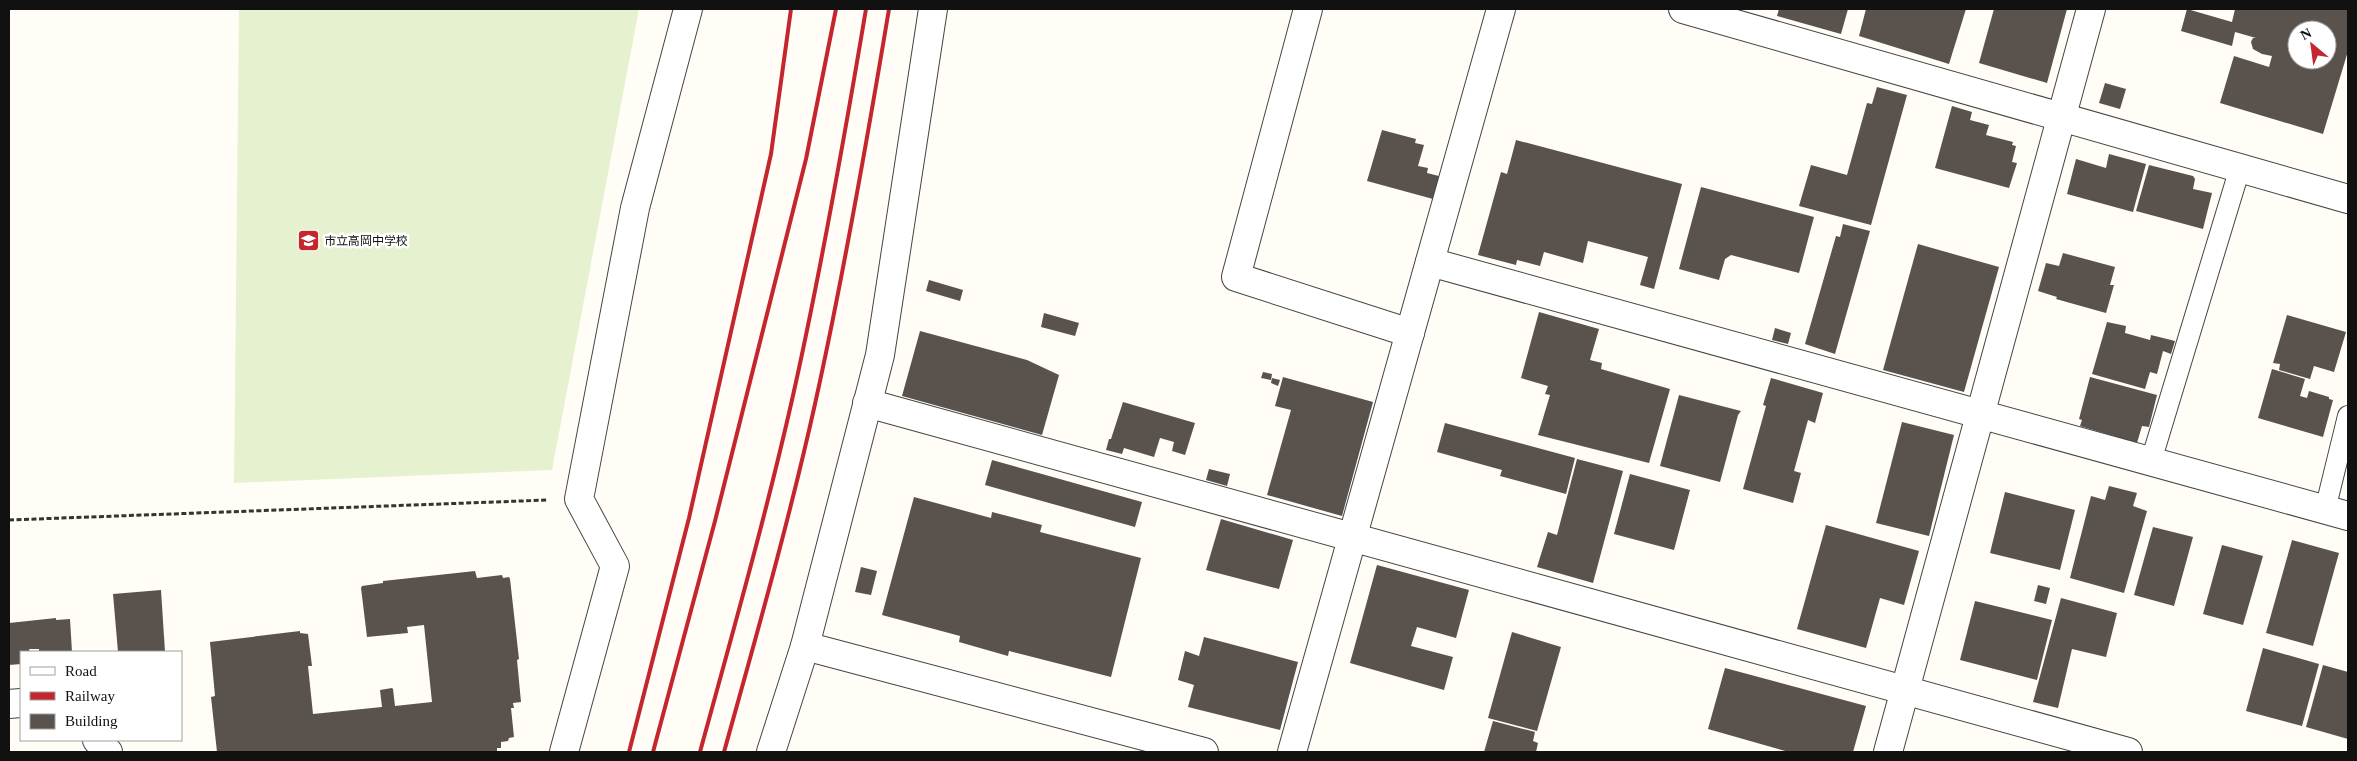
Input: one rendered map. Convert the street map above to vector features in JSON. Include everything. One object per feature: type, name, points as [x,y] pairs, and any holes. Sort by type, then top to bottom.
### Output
[{"type":"street","points":[[564,752],[614,566],[579,499],[636,208],[688,9]]},
{"type":"street","points":[[772,752],[806,646],[880,355],[933,9]]},
{"type":"street","points":[[1308,9],[1236,277],[1410,333]]},
{"type":"street","points":[[1292,752],[1501,9]]},
{"type":"street","points":[[1683,9],[2348,199]]},
{"type":"street","points":[[1888,752],[2091,9]]},
{"type":"street","points":[[1430,262],[2337,513]]},
{"type":"street","points":[[867,403],[2128,752]]},
{"type":"street","points":[[806,646],[1204,752]]},
{"type":"street","points":[[98,741],[108,752]]},
{"type":"lane","points":[[2151,461],[2240,168]]},
{"type":"lane","points":[[2337,513],[2348,416]]},
{"type":"path","points":[[9,520],[579,499]]},
{"type":"green space","points":[[239,9],[639,9],[552,470],[234,483]]},
{"type":"building","points":[[1779,9],[1848,9],[1841,34],[1777,16]]},
{"type":"building","points":[[1866,9],[1966,9],[1949,64],[1859,36]]},
{"type":"building","points":[[1994,9],[2067,9],[2047,83],[1979,63]]},
{"type":"building","points":[[2187,9],[2232,22],[2235,9],[2348,9],[2348,51],[2323,134],[2220,103],[2234,56],[2269,67],[2272,56],[2262,54],[2253,49],[2251,42],[2253,38],[2256,38],[2235,32],[2232,46],[2181,31]]},
{"type":"building","points":[[2105,83],[2126,89],[2120,109],[2099,103]]},
{"type":"building","points":[[1877,87],[1907,95],[1871,225],[1799,206],[1811,165],[1847,175],[1867,103],[1872,104]]},
{"type":"building","points":[[1952,106],[1972,112],[1970,120],[1989,125],[1986,135],[2013,142],[2012,145],[2016,146],[2012,162],[2017,163],[2009,188],[1935,168]]},
{"type":"building","points":[[1382,130],[1416,139],[1415,143],[1424,145],[1418,166],[1428,168],[1427,173],[1439,176],[1433,199],[1367,181]]},
{"type":"building","points":[[1516,140],[1682,184],[1654,289],[1640,285],[1648,257],[1588,241],[1583,263],[1544,252],[1540,266],[1517,260],[1516,265],[1478,255],[1501,172],[1507,174]]},
{"type":"building","points":[[2109,154],[2146,164],[2133,212],[2067,194],[2076,159],[2106,168]]},
{"type":"building","points":[[2149,165],[2193,176],[2195,179],[2193,189],[2212,193],[2203,229],[2136,211]]},
{"type":"building","points":[[1701,187],[1814,217],[1799,273],[1731,255],[1725,259],[1719,280],[1679,269]]},
{"type":"building","points":[[1843,224],[1870,231],[1835,354],[1805,344],[1836,236],[1840,237]]},
{"type":"building","points":[[1918,244],[1999,267],[1964,392],[1883,370]]},
{"type":"building","points":[[2063,253],[2115,267],[2110,285],[2114,285],[2106,313],[2056,299],[2057,297],[2038,291],[2046,263],[2059,266]]},
{"type":"building","points":[[929,280],[963,290],[960,301],[926,291]]},
{"type":"building","points":[[1539,312],[1599,329],[1590,360],[1602,363],[1601,369],[1670,389],[1649,463],[1538,435],[1550,395],[1545,394],[1548,386],[1521,378]]},
{"type":"building","points":[[1044,313],[1079,323],[1075,336],[1041,327]]},
{"type":"building","points":[[2287,315],[2346,332],[2334,372],[2314,366],[2310,379],[2279,370],[2280,364],[2273,363]]},
{"type":"building","points":[[2107,322],[2126,326],[2125,333],[2150,340],[2151,335],[2175,341],[2171,354],[2163,351],[2157,374],[2150,372],[2145,389],[2092,374]]},
{"type":"building","points":[[1775,328],[1791,333],[1788,344],[1772,340]]},
{"type":"building","points":[[920,331],[1027,360],[1059,375],[1042,435],[902,396]]},
{"type":"building","points":[[2272,369],[2305,379],[2300,396],[2307,398],[2309,391],[2333,400],[2323,437],[2258,418]]},
{"type":"building","points":[[1263,372],[1272,374],[1271,380],[1261,378]]},
{"type":"building","points":[[1283,377],[1373,402],[1342,516],[1267,495],[1291,410],[1275,406]]},
{"type":"building","points":[[2090,377],[2157,395],[2149,427],[2142,426],[2137,443],[2080,426],[2082,420],[2079,419]]},
{"type":"building","points":[[1272,378],[1280,380],[1278,386],[1271,383]]},
{"type":"building","points":[[1771,378],[1823,393],[1815,423],[1808,420],[1794,471],[1801,473],[1793,503],[1743,489],[1766,406],[1763,405]]},
{"type":"building","points":[[1679,395],[1741,411],[1738,415],[1720,482],[1660,466]]},
{"type":"building","points":[[1123,402],[1195,423],[1185,455],[1172,451],[1174,442],[1160,438],[1154,457],[1124,448],[1122,454],[1106,450]]},
{"type":"building","points":[[1902,422],[1954,435],[1929,536],[1876,523]]},
{"type":"building","points":[[1445,423],[1575,458],[1566,494],[1500,476],[1502,470],[1437,452]]},
{"type":"building","points":[[1577,459],[1623,471],[1593,583],[1537,567],[1548,532],[1557,535]]},
{"type":"building","points":[[992,460],[1142,502],[1135,527],[985,485]]},
{"type":"building","points":[[1209,469],[1230,474],[1227,486],[1206,480]]},
{"type":"building","points":[[1630,474],[1690,490],[1674,550],[1614,534]]},
{"type":"building","points":[[2109,486],[2137,493],[2133,506],[2147,511],[2124,593],[2070,578],[2091,496],[2105,500]]},
{"type":"building","points":[[2005,492],[2075,510],[2060,570],[1990,553]]},
{"type":"building","points":[[914,497],[991,518],[992,512],[1042,525],[1040,532],[1141,558],[1111,677],[1009,651],[1008,656],[959,642],[960,636],[882,615]]},
{"type":"building","points":[[1221,519],[1293,540],[1279,589],[1206,570]]},
{"type":"building","points":[[1826,525],[1919,551],[1904,605],[1880,598],[1866,648],[1797,629]]},
{"type":"building","points":[[2153,527],[2193,537],[2174,606],[2134,595]]},
{"type":"building","points":[[2292,540],[2339,553],[2313,646],[2266,633]]},
{"type":"building","points":[[2222,545],[2263,556],[2243,625],[2203,614]]},
{"type":"building","points":[[1377,565],[1469,590],[1456,638],[1417,627],[1411,646],[1453,657],[1444,690],[1350,663]]},
{"type":"building","points":[[861,567],[877,571],[871,595],[855,592]]},
{"type":"building","points":[[475,571],[477,578],[502,575],[503,578],[509,577],[510,579],[519,659],[517,660],[521,702],[513,703],[514,708],[511,708],[514,737],[509,738],[508,741],[501,742],[501,748],[497,748],[497,752],[217,752],[211,697],[215,696],[210,642],[300,631],[300,633],[308,634],[312,666],[308,666],[313,714],[382,707],[380,690],[392,688],[395,706],[432,702],[424,625],[407,627],[408,633],[367,637],[361,588],[362,586],[383,583],[383,581]]},
{"type":"building","points":[[2038,585],[2050,588],[2046,604],[2034,601]]},
{"type":"building","points":[[161,590],[165,651],[118,651],[113,594]]},
{"type":"building","points":[[2061,598],[2117,613],[2106,657],[2072,649],[2058,708],[2033,702]]},
{"type":"building","points":[[1975,601],[2052,620],[2037,680],[1960,660]]},
{"type":"building","points":[[56,618],[56,620],[70,619],[72,651],[39,651],[39,649],[29,649],[30,651],[20,651],[20,664],[9,665],[9,623]]},
{"type":"building","points":[[1512,632],[1561,647],[1537,731],[1488,718]]},
{"type":"building","points":[[1204,637],[1298,662],[1280,730],[1188,707],[1194,685],[1178,680],[1185,651],[1199,656]]},
{"type":"building","points":[[2263,648],[2319,664],[2302,726],[2246,711]]},
{"type":"building","points":[[2323,665],[2348,672],[2348,739],[2306,727]]},
{"type":"building","points":[[1725,668],[1866,706],[1853,752],[1789,752],[1708,729]]},
{"type":"building","points":[[1493,721],[1535,732],[1533,741],[1538,743],[1536,752],[1484,752]]},
{"type":"railway","points":[[629,752],[689,518],[771,154],[791,9]]},
{"type":"railway","points":[[653,752],[715,521],[806,159],[836,9]]},
{"type":"railway","points":[[700,752],[736,621],[792,400],[832,205],[866,9]]},
{"type":"railway","points":[[724,752],[783,535],[815,404],[855,207],[889,9]]},
{"type":"place","name":"市立高岡中学校","points":[[308,241]]}]
